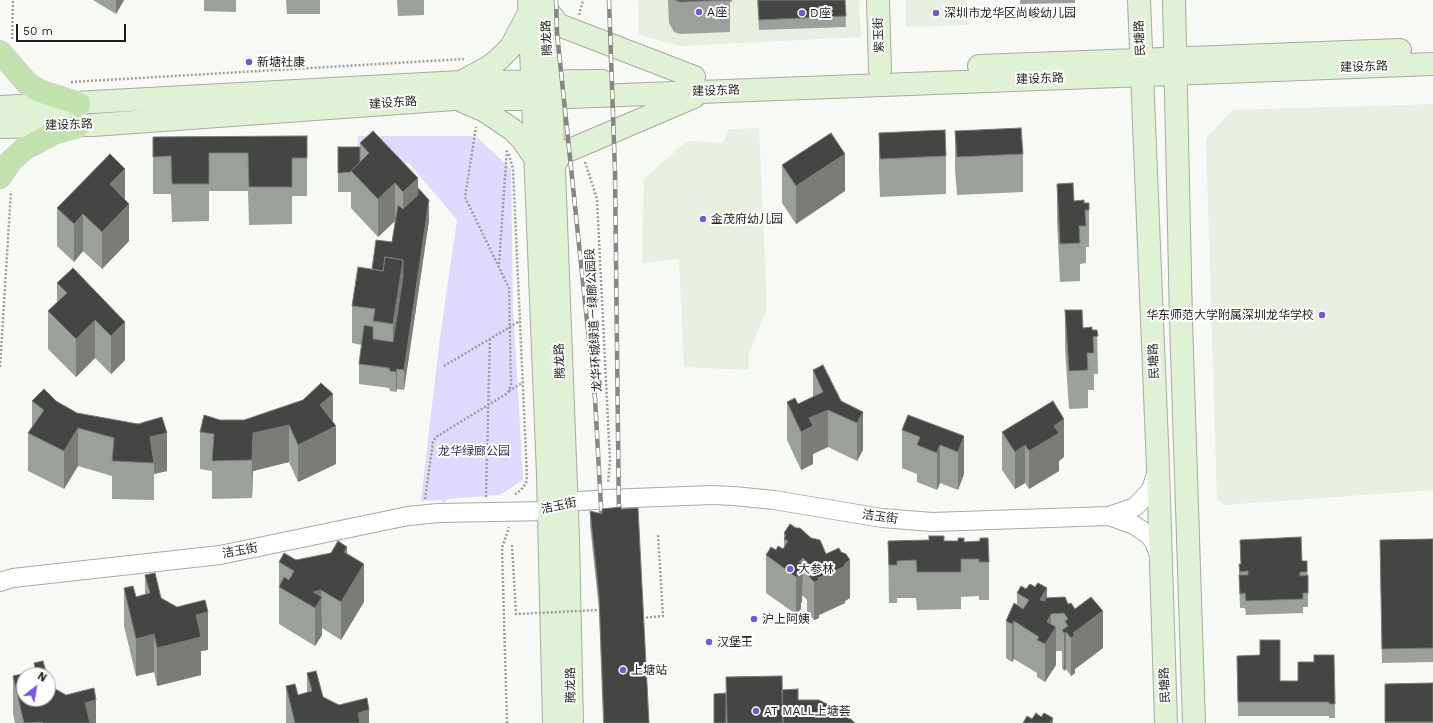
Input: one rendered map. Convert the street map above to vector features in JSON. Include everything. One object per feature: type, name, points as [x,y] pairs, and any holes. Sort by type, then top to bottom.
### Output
[{"type":"main road","name":"紫玉街","points":[[878,0],[880,70]]},
{"type":"main road","name":"民塘路","points":[[1139,0],[1158,468],[1166,723]]},
{"type":"main road","points":[[1174,0],[1181,321],[1194,723]]},
{"type":"main road","points":[[538,5],[559,24],[701,84],[565,152],[545,164],[522,139],[504,123],[457,90],[489,67],[511,47],[538,5]]},
{"type":"main road","name":"腾龙路","points":[[538,5],[557,507],[572,723]]},
{"type":"main road","points":[[7,48],[27,83],[39,91],[79,104]]},
{"type":"main road","name":"建设东路","points":[[1176,66],[1433,49]]},
{"type":"main road","name":"建设东路","points":[[0,107],[457,90],[542,90],[1142,67],[1433,64]]},
{"type":"main road","name":"建设东路","points":[[701,84],[880,70],[1142,67]]},
{"type":"main road","name":"建设东路","points":[[0,127],[78,126],[457,90]]},
{"type":"main road","points":[[5,183],[10,162],[24,149],[54,133],[78,126]]},
{"type":"main road","name":"腾龙路","points":[[554,723],[557,507]]},
{"type":"street","points":[[1109,516],[1135,508],[1151,490],[1158,468]]},
{"type":"street","name":"洁玉街","points":[[4,578],[225,554],[408,516],[557,507],[712,495],[774,500],[907,521],[932,522],[1109,516]]},
{"type":"street","points":[[1109,516],[1134,525],[1149,535],[1158,550],[1161,560]]},
{"type":"path","points":[[7,48],[12,25],[12,0]]},
{"type":"path","points":[[64,82],[469,59]]},
{"type":"path","points":[[477,124],[465,197],[508,288],[511,385],[509,391]]},
{"type":"path","points":[[498,266],[507,149],[513,169],[527,476],[526,483],[521,490],[512,497]]},
{"type":"path","name":"龙华环城绿道－绿廊公园段","points":[[583,157],[597,198],[610,461],[607,484]]},
{"type":"path","points":[[0,367],[5,183]]},
{"type":"path","points":[[444,366],[520,321]]},
{"type":"path","points":[[486,500],[487,405],[490,338]]},
{"type":"path","points":[[424,503],[434,440],[522,383]]},
{"type":"path","points":[[507,723],[502,548],[504,536],[510,525]]},
{"type":"path","points":[[642,618],[663,616],[658,536]]},
{"type":"path","points":[[512,545],[516,614],[598,610]]},
{"type":"shaded area","points":[[638,0],[859,0],[861,37],[681,46],[639,35]]},
{"type":"shaded area","name":"深圳市龙华区尚峻幼儿园","points":[[905,0],[966,0],[967,25],[906,27]]},
{"type":"shaded area","name":"华东师范大学附属深圳龙华学校","points":[[1433,104],[1433,490],[1225,505],[1217,500],[1206,139],[1232,110]]},
{"type":"shaded area","name":"金茂府幼儿园","points":[[759,128],[767,308],[748,356],[749,370],[684,367],[679,259],[642,263],[644,179],[687,141],[723,143],[729,129]]},
{"type":"green space","name":"龙华绿廊公园","points":[[358,136],[472,136],[478,138],[511,169],[513,305],[523,480],[500,495],[448,499],[442,503],[442,500],[421,501],[440,337],[457,220],[409,163],[357,157]]},
{"type":"building","points":[[675,0],[730,0],[680,2]]},
{"type":"building","name":"D座","points":[[758,0],[845,0],[846,16],[759,20]]},
{"type":"building","points":[[1021,128],[1023,154],[957,157],[955,131]]},
{"type":"building","points":[[945,130],[946,156],[880,159],[879,133]]},
{"type":"building","points":[[373,131],[418,178],[403,192],[395,183],[378,199],[351,171],[369,153],[360,143]]},
{"type":"building","points":[[831,133],[845,154],[796,186],[782,165]]},
{"type":"building","points":[[307,136],[307,158],[292,158],[292,187],[249,187],[248,153],[209,153],[209,184],[172,184],[171,156],[153,157],[153,137]]},
{"type":"building","points":[[338,147],[360,147],[360,162],[351,172],[338,173]]},
{"type":"building","points":[[110,154],[125,169],[110,184],[129,204],[102,232],[83,214],[74,224],[57,208]]},
{"type":"building","points":[[1073,183],[1074,201],[1084,200],[1084,203],[1089,203],[1089,210],[1085,210],[1086,226],[1079,226],[1080,243],[1060,244],[1057,184]]},
{"type":"building","points":[[418,188],[429,200],[404,370],[397,369],[396,372],[390,371],[389,368],[359,364],[364,325],[373,327],[373,339],[393,342],[403,277],[403,260],[385,257],[383,271],[372,269],[376,240],[392,242],[398,205],[403,209],[418,195]]},
{"type":"building","points":[[385,257],[403,260],[393,324],[373,321],[375,309],[352,306],[358,267],[383,271]]},
{"type":"building","points":[[73,268],[125,322],[111,336],[95,320],[76,339],[48,311],[67,293],[57,283]]},
{"type":"building","points":[[1065,310],[1082,310],[1083,328],[1092,327],[1092,330],[1097,330],[1098,336],[1093,337],[1094,353],[1087,353],[1088,370],[1069,371]]},
{"type":"building","points":[[823,365],[841,401],[863,412],[857,423],[828,410],[809,418],[813,426],[801,432],[787,402],[795,398],[798,404],[823,392],[813,370]]},
{"type":"building","points":[[321,383],[333,394],[320,405],[336,426],[298,445],[289,425],[253,433],[252,460],[212,461],[214,434],[200,432],[204,415],[220,420],[244,420],[303,400]]},
{"type":"building","points":[[44,389],[56,401],[77,413],[138,424],[162,417],[167,433],[150,437],[154,463],[112,461],[114,438],[78,428],[64,451],[28,433],[44,410],[32,401]]},
{"type":"building","points":[[1053,401],[1064,419],[1054,426],[1059,433],[1029,451],[1025,445],[1015,452],[1002,432]]},
{"type":"building","points":[[908,415],[964,436],[958,452],[940,445],[937,453],[917,445],[920,437],[902,430]]},
{"type":"building","name":"上塘站","points":[[621,507],[621,509],[638,508],[649,723],[604,723],[599,596],[590,511],[602,514],[602,509]]},
{"type":"building","points":[[790,524],[796,528],[800,528],[811,538],[820,540],[826,554],[839,548],[841,552],[846,554],[850,560],[844,564],[845,566],[818,578],[819,580],[814,582],[807,574],[814,569],[803,558],[799,562],[802,564],[798,568],[801,571],[796,577],[766,555],[771,547],[776,550],[778,546],[783,549],[788,541],[784,539],[786,535],[784,533]]},
{"type":"building","points":[[929,536],[944,536],[944,541],[958,541],[958,538],[964,538],[964,542],[980,541],[980,538],[988,538],[989,562],[979,562],[979,559],[961,559],[961,572],[917,572],[916,560],[897,561],[897,565],[889,565],[888,541],[929,540]]},
{"type":"building","points":[[1301,537],[1302,561],[1307,561],[1307,572],[1300,572],[1300,576],[1308,575],[1308,593],[1303,593],[1303,599],[1246,601],[1245,593],[1240,594],[1239,575],[1248,575],[1248,571],[1240,572],[1240,540]]},
{"type":"building","points":[[1433,539],[1433,648],[1382,649],[1380,540]]},
{"type":"building","points":[[338,541],[347,547],[344,552],[364,564],[341,602],[321,590],[313,592],[322,597],[315,608],[279,587],[284,577],[289,580],[294,571],[279,562],[284,553],[296,560],[331,553]]},
{"type":"building","points":[[155,573],[161,598],[177,607],[205,600],[208,612],[196,615],[201,637],[157,648],[154,634],[136,639],[124,588],[133,586],[136,597],[150,593],[145,575]]},
{"type":"building","points":[[1038,583],[1047,588],[1040,600],[1045,601],[1045,598],[1065,597],[1068,604],[1071,603],[1075,609],[1091,597],[1103,611],[1073,633],[1075,635],[1071,638],[1062,630],[1068,626],[1065,621],[1068,619],[1064,613],[1051,614],[1047,622],[1056,627],[1045,644],[1037,640],[1039,637],[1014,621],[1012,624],[1006,621],[1014,603],[1023,609],[1029,600],[1017,593],[1021,586],[1026,589],[1030,584],[1035,587]]},
{"type":"building","points":[[1260,640],[1280,640],[1280,681],[1298,681],[1298,662],[1314,662],[1314,655],[1334,655],[1335,704],[1329,704],[1329,702],[1238,702],[1237,656],[1260,655]]},
{"type":"building","points":[[43,661],[45,667],[35,667],[34,663]]},
{"type":"building","points":[[316,671],[323,697],[339,705],[367,698],[369,710],[358,713],[360,723],[295,723],[286,686],[295,684],[298,695],[312,691],[307,673]]},
{"type":"building","points":[[16,675],[16,689],[13,676]]},
{"type":"building","points":[[782,676],[783,723],[727,723],[726,677]]},
{"type":"building","points":[[1433,683],[1433,722],[1385,722],[1385,684]]},
{"type":"building","points":[[94,688],[96,700],[85,703],[90,723],[24,723],[20,707],[56,707],[56,689],[66,695]]},
{"type":"building","points":[[798,689],[798,700],[819,700],[843,712],[855,723],[783,723],[782,690]]},
{"type":"building","points":[[726,693],[726,723],[714,723],[714,694]]},
{"type":"building","points":[[1036,713],[1041,717],[1044,713],[1053,718],[1050,723],[1023,723],[1027,716],[1032,719]]},
{"type":"railway","points":[[556,0],[557,33],[595,398],[602,525]]},
{"type":"railway","points":[[609,0],[615,172],[619,519]]},
{"type":"place","name":"A座","points":[[699,12]]},
{"type":"place","name":"D座","points":[[802,13]]},
{"type":"place","name":"深圳市龙华区尚峻幼儿园","points":[[936,13]]},
{"type":"place","name":"新塘社康","points":[[249,62]]},
{"type":"place","name":"金茂府幼儿园","points":[[703,219]]},
{"type":"place","name":"华东师范大学附属深圳龙华学校","points":[[1322,315]]},
{"type":"place","name":"大参林","points":[[790,569]]},
{"type":"place","name":"沪上阿姨","points":[[754,619]]},
{"type":"place","name":"汉堡王","points":[[709,642]]},
{"type":"place","name":"上塘站","points":[[623,670]]},
{"type":"place","name":"AT MALL上塘荟","points":[[756,711]]}]
